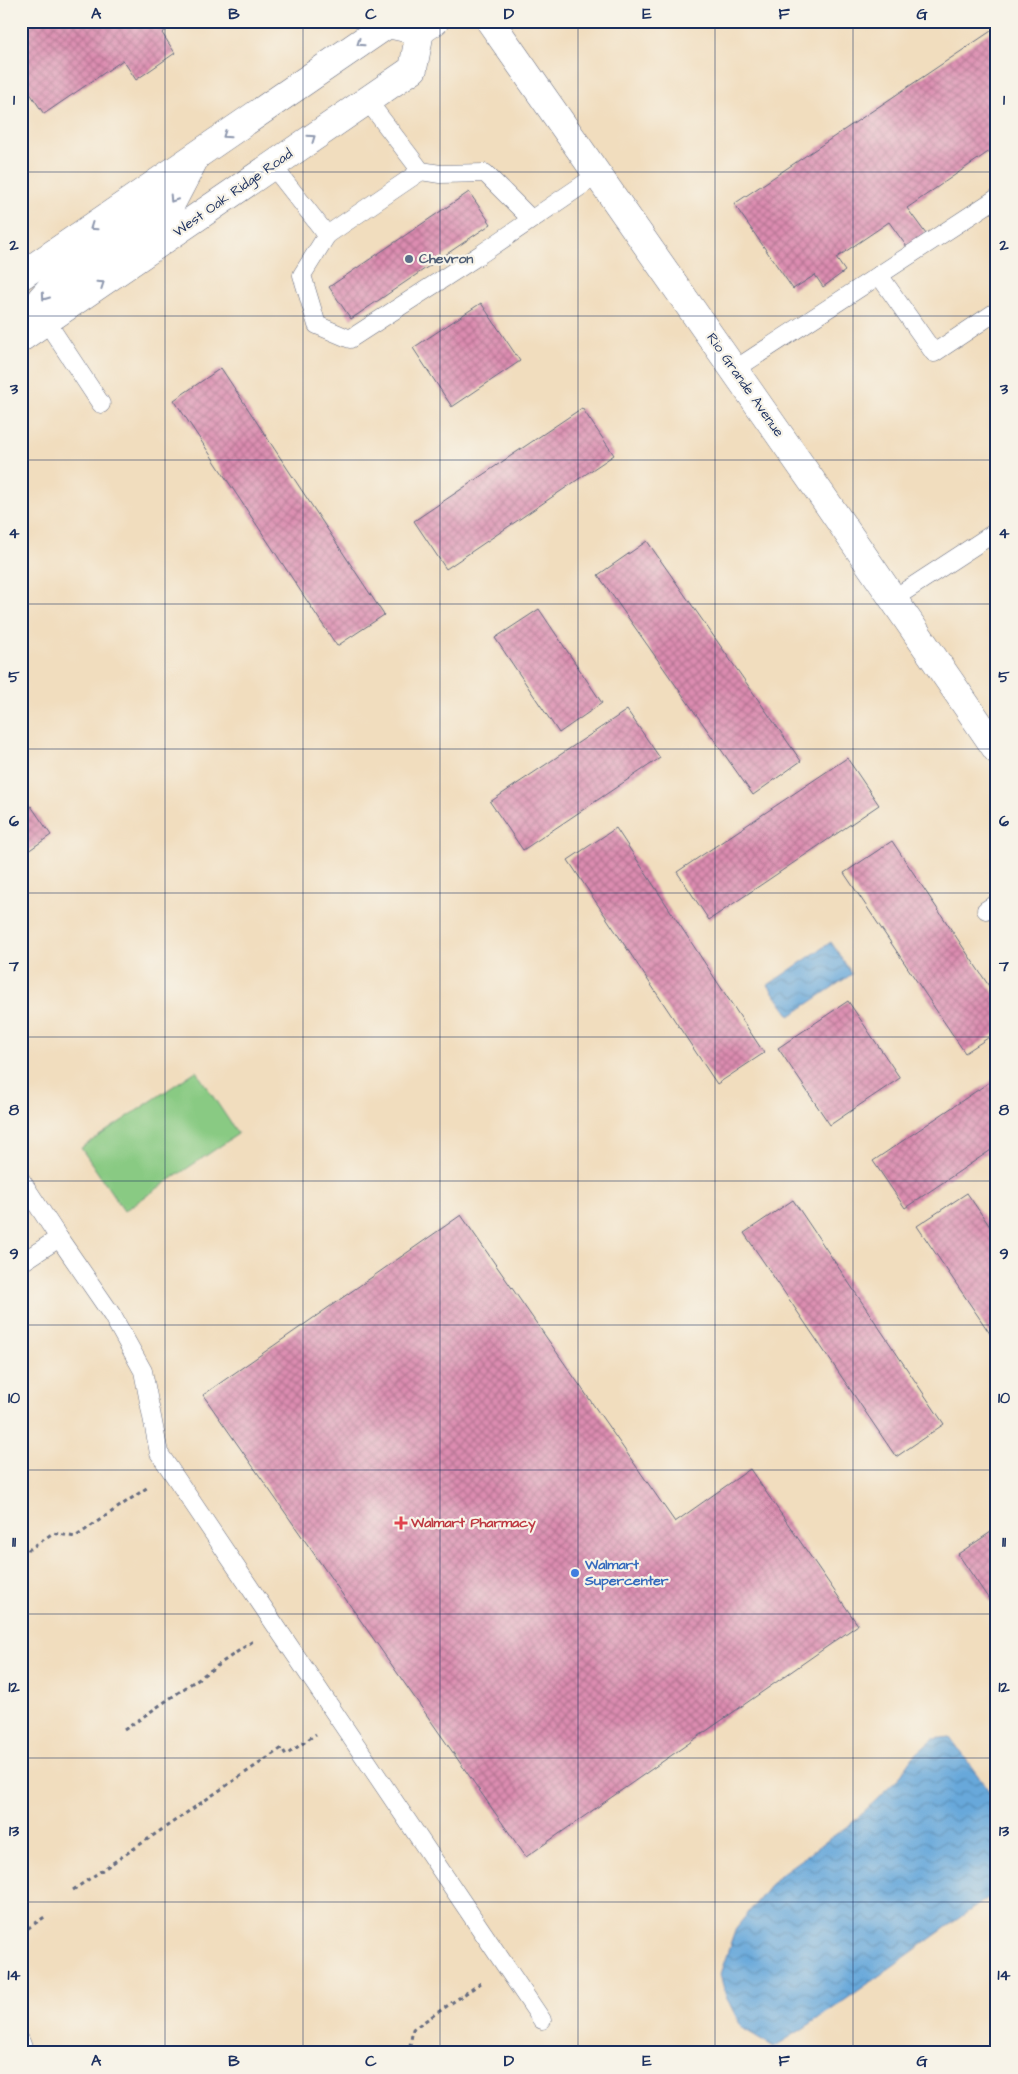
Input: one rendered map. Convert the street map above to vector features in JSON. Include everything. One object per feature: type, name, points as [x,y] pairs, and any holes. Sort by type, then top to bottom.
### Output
[{"type":"street","name":"Rio Grande Avenue","points":[[490,21],[997,750]]},
{"type":"street","name":"West Oak Ridge Road","points":[[21,276],[388,24],[427,26],[413,68],[21,338]]},
{"type":"street","points":[[46,321],[39,309],[42,299],[50,289],[171,204],[196,156]]},
{"type":"lane","points":[[367,100],[421,171]]},
{"type":"lane","points":[[272,165],[327,235]]},
{"type":"lane","points":[[531,219],[484,173],[440,174],[421,171],[327,235],[302,275],[317,325],[350,339],[481,254],[597,174]]},
{"type":"lane","points":[[734,370],[997,198]]},
{"type":"lane","points":[[880,275],[934,353],[997,311]]},
{"type":"lane","points":[[46,321],[101,404]]},
{"type":"lane","points":[[893,599],[997,530]]},
{"type":"lane","points":[[21,1180],[112,1315],[143,1371],[159,1453],[542,2020]]},
{"type":"lane","points":[[21,1264],[59,1238]]},
{"type":"lane","points":[[21,2042],[24,2053]]},
{"type":"path","points":[[21,1554],[53,1533],[75,1537],[148,1487]]},
{"type":"path","points":[[124,1730],[253,1641]]},
{"type":"path","points":[[73,1890],[282,1748],[286,1754],[316,1734]]},
{"type":"path","points":[[21,1933],[46,1916]]},
{"type":"path","points":[[21,1964],[24,1970],[21,1972]]},
{"type":"path","points":[[406,2053],[413,2029],[484,1981]]},
{"type":"green space","points":[[196,1071],[238,1134],[124,1211],[81,1148]]},
{"type":"water","points":[[831,942],[852,974],[790,1016],[768,985]]},
{"type":"water","points":[[950,1737],[997,1802],[997,1892],[831,2010],[774,2047],[742,2028],[726,1997],[720,1974],[736,1928],[778,1876],[853,1822],[897,1780],[914,1756],[933,1739]]},
{"type":"building","points":[[21,21],[180,21],[162,33],[175,53],[136,80],[123,60],[44,114],[21,80]]},
{"type":"building","points":[[997,27],[997,146],[907,208],[926,234],[907,247],[889,222],[836,258],[845,271],[823,287],[815,275],[793,289],[734,204]]},
{"type":"building","points":[[469,192],[491,224],[351,319],[329,287]]},
{"type":"building","points":[[481,303],[520,361],[452,407],[413,348]]},
{"type":"building","points":[[221,368],[384,615],[337,646],[174,400]]},
{"type":"building","points":[[582,408],[614,455],[446,569],[414,521]]},
{"type":"building","points":[[647,541],[801,761],[753,795],[598,575]]},
{"type":"building","points":[[539,609],[602,703],[559,733],[495,638]]},
{"type":"building","points":[[627,710],[660,758],[523,850],[490,802]]},
{"type":"building","points":[[847,758],[879,805],[709,920],[677,872]]},
{"type":"building","points":[[31,806],[51,835],[21,856],[21,813]]},
{"type":"building","points":[[616,828],[764,1053],[717,1084],[568,860]]},
{"type":"building","points":[[892,841],[997,998],[997,1032],[965,1053],[844,873]]},
{"type":"building","points":[[848,1001],[900,1078],[830,1125],[778,1048]]},
{"type":"building","points":[[997,1077],[997,1146],[905,1208],[873,1161]]},
{"type":"building","points":[[967,1193],[997,1237],[997,1344],[917,1226]]},
{"type":"building","points":[[793,1200],[944,1424],[896,1457],[744,1233]]},
{"type":"building","name":"Walmart Supercenter","points":[[461,1215],[675,1522],[750,1469],[858,1625],[526,1857],[203,1395]]},
{"type":"building","points":[[997,1528],[997,1611],[958,1554]]},
{"type":"place","name":"Chevron","points":[[409,259]]},
{"type":"place","name":"Walmart Pharmacy","points":[[401,1523]]},
{"type":"place","name":"Walmart Supercenter","points":[[575,1573]]}]
